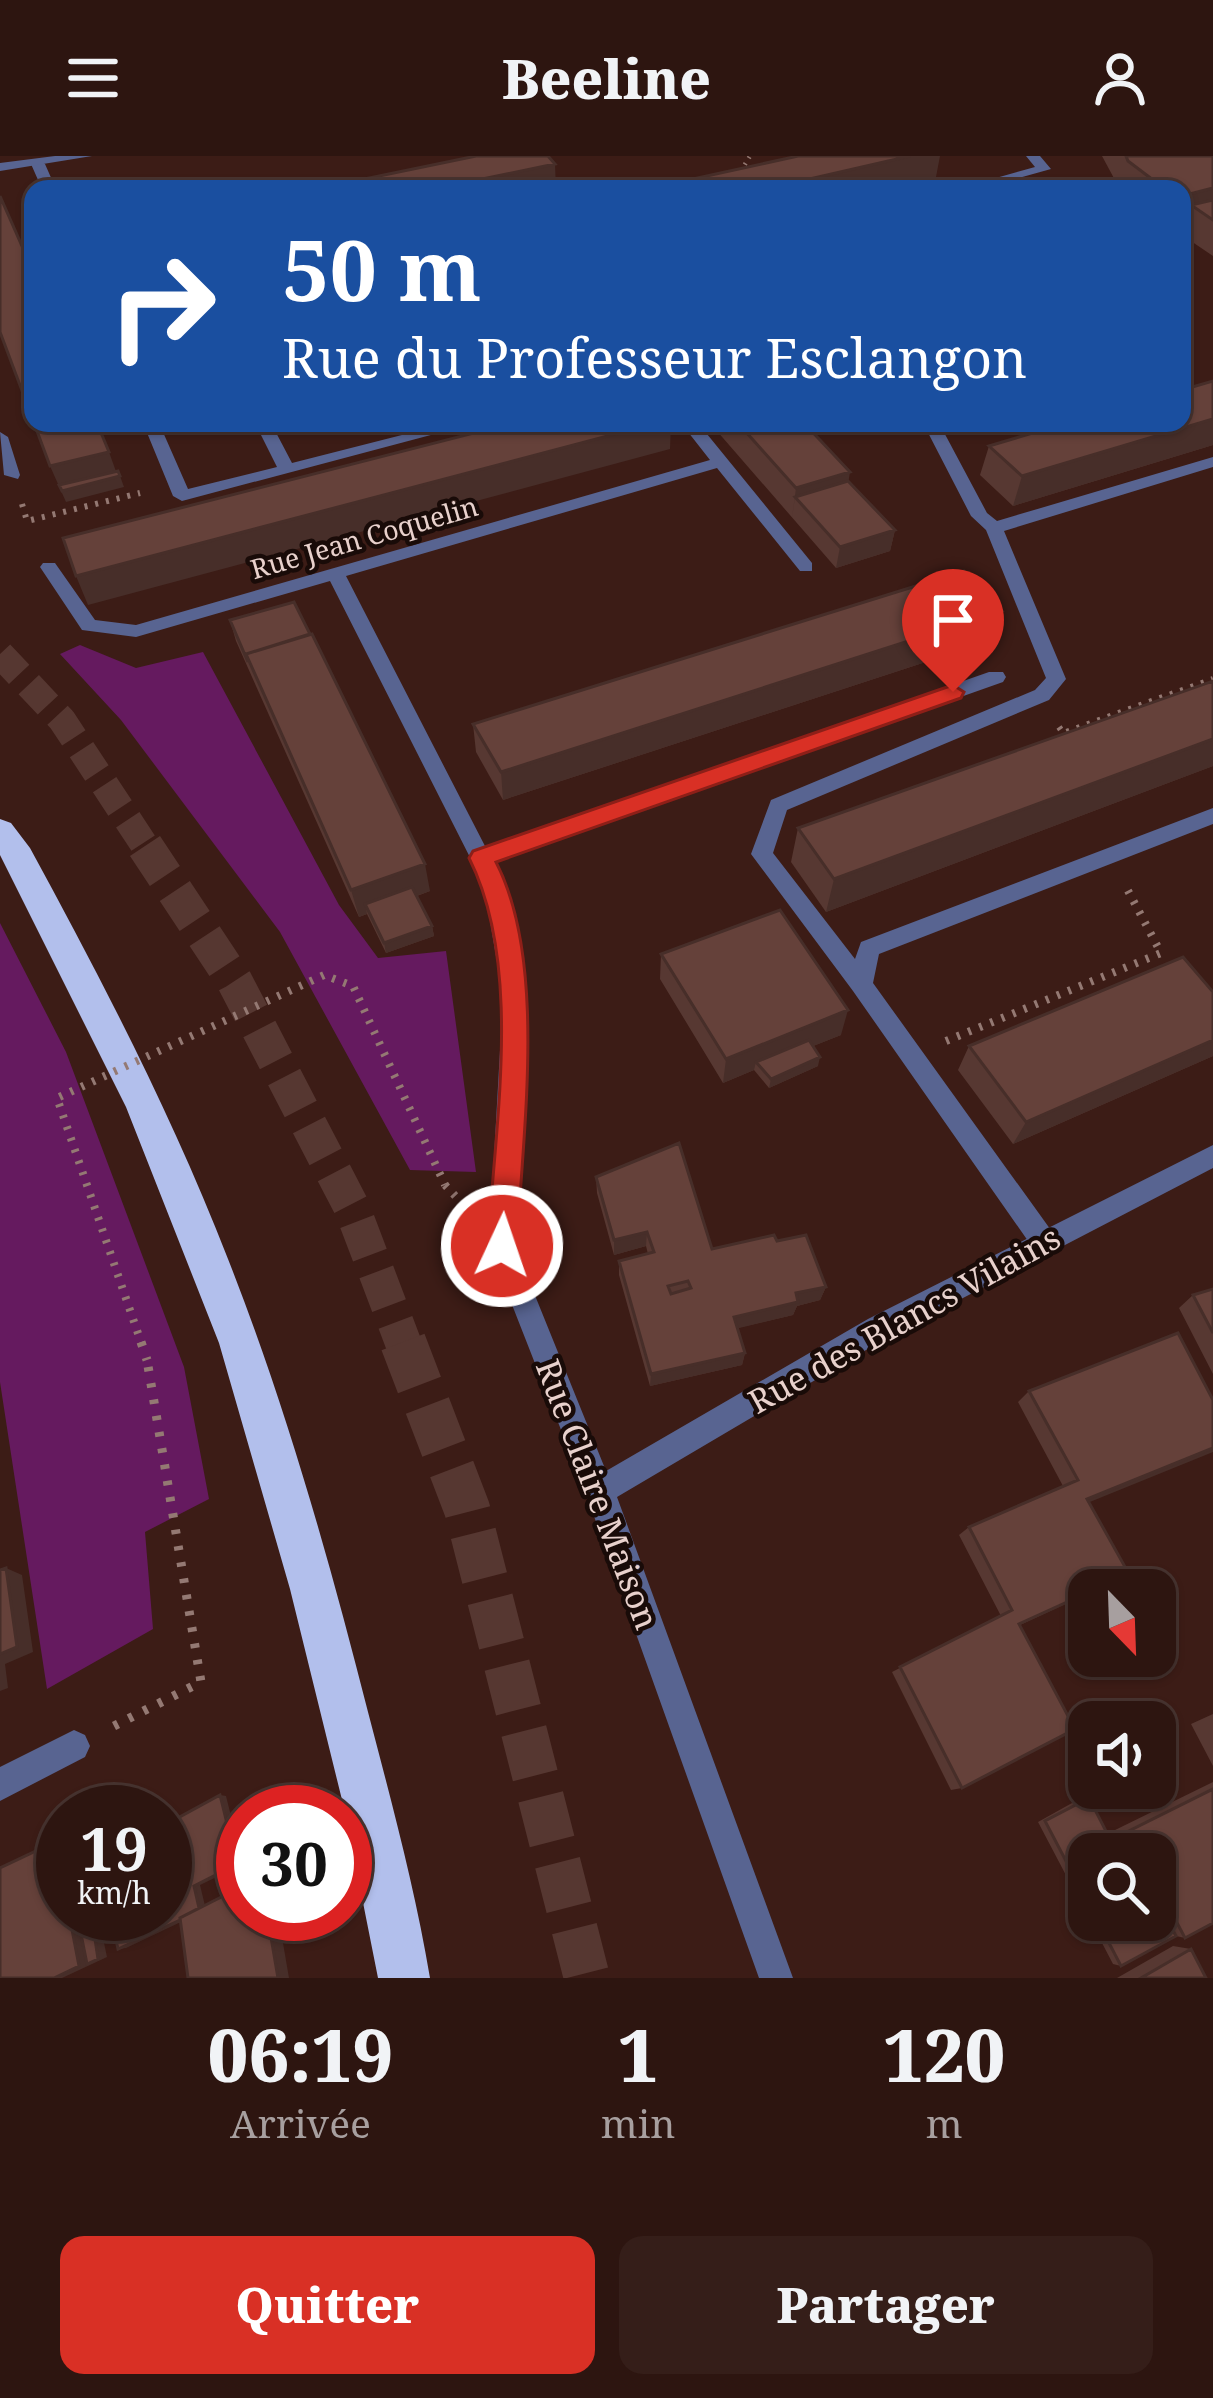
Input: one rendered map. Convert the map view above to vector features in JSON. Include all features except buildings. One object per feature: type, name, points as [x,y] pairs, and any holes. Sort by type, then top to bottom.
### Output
[{"type":"highway","points":[[0,831],[19,857],[120,1048],[210,1262],[297,1519],[395,1921],[404,1978]]},
{"type":"street","points":[[0,167],[85,156]]},
{"type":"street","points":[[1000,180],[1044,169],[1033,156]]},
{"type":"street","points":[[38,164],[45,180]]},
{"type":"street","points":[[156,432],[182,496],[416,432]]},
{"type":"street","points":[[268,432],[287,469]]},
{"type":"street","points":[[695,432],[806,567]]},
{"type":"street","points":[[937,432],[980,516],[994,528],[1056,679],[1042,695],[778,805],[762,854],[862,984],[1044,1242]]},
{"type":"street","points":[[0,437],[12,475]]},
{"type":"street","name":"Rue Jean Coquelin","points":[[49,567],[89,626],[136,631],[720,462]]},
{"type":"street","points":[[994,528],[1213,462]]},
{"type":"street","name":"Rue Claire Maison","points":[[335,573],[495,885],[515,997],[502,1246],[600,1491],[776,1978]]},
{"type":"street","points":[[481,858],[996,677]]},
{"type":"street","points":[[862,984],[869,948],[1213,816]]},
{"type":"street","name":"Rue des Blancs Vilains","points":[[600,1491],[878,1328],[1213,1156]]},
{"type":"street","points":[[0,1785],[74,1746]]},
{"type":"path","points":[[741,171],[750,156]]},
{"type":"path","points":[[12,475],[27,521],[177,484]]},
{"type":"path","points":[[1042,695],[1063,733],[1213,679]]},
{"type":"path","points":[[912,1055],[1161,953],[1110,856]]},
{"type":"path","points":[[74,1746],[201,1682],[147,1360],[57,1098],[324,975],[353,986],[445,1185]]},
{"type":"shaded area","points":[[80,645],[136,668],[203,652],[339,905],[378,958],[446,951],[476,1172],[410,1170],[280,932],[121,720],[60,654]]},
{"type":"shaded area","points":[[0,923],[66,1052],[184,1367],[209,1499],[145,1532],[153,1629],[47,1689],[0,1382]]},
{"type":"tunnel","points":[[0,654],[62,720],[147,849]]},
{"type":"tunnel","points":[[145,846],[235,982],[352,1208],[404,1345]]},
{"type":"tunnel","points":[[403,1342],[467,1509],[587,1978]]},
{"type":"route","points":[[502,1246],[515,997],[495,885],[481,858],[953,692]]}]
